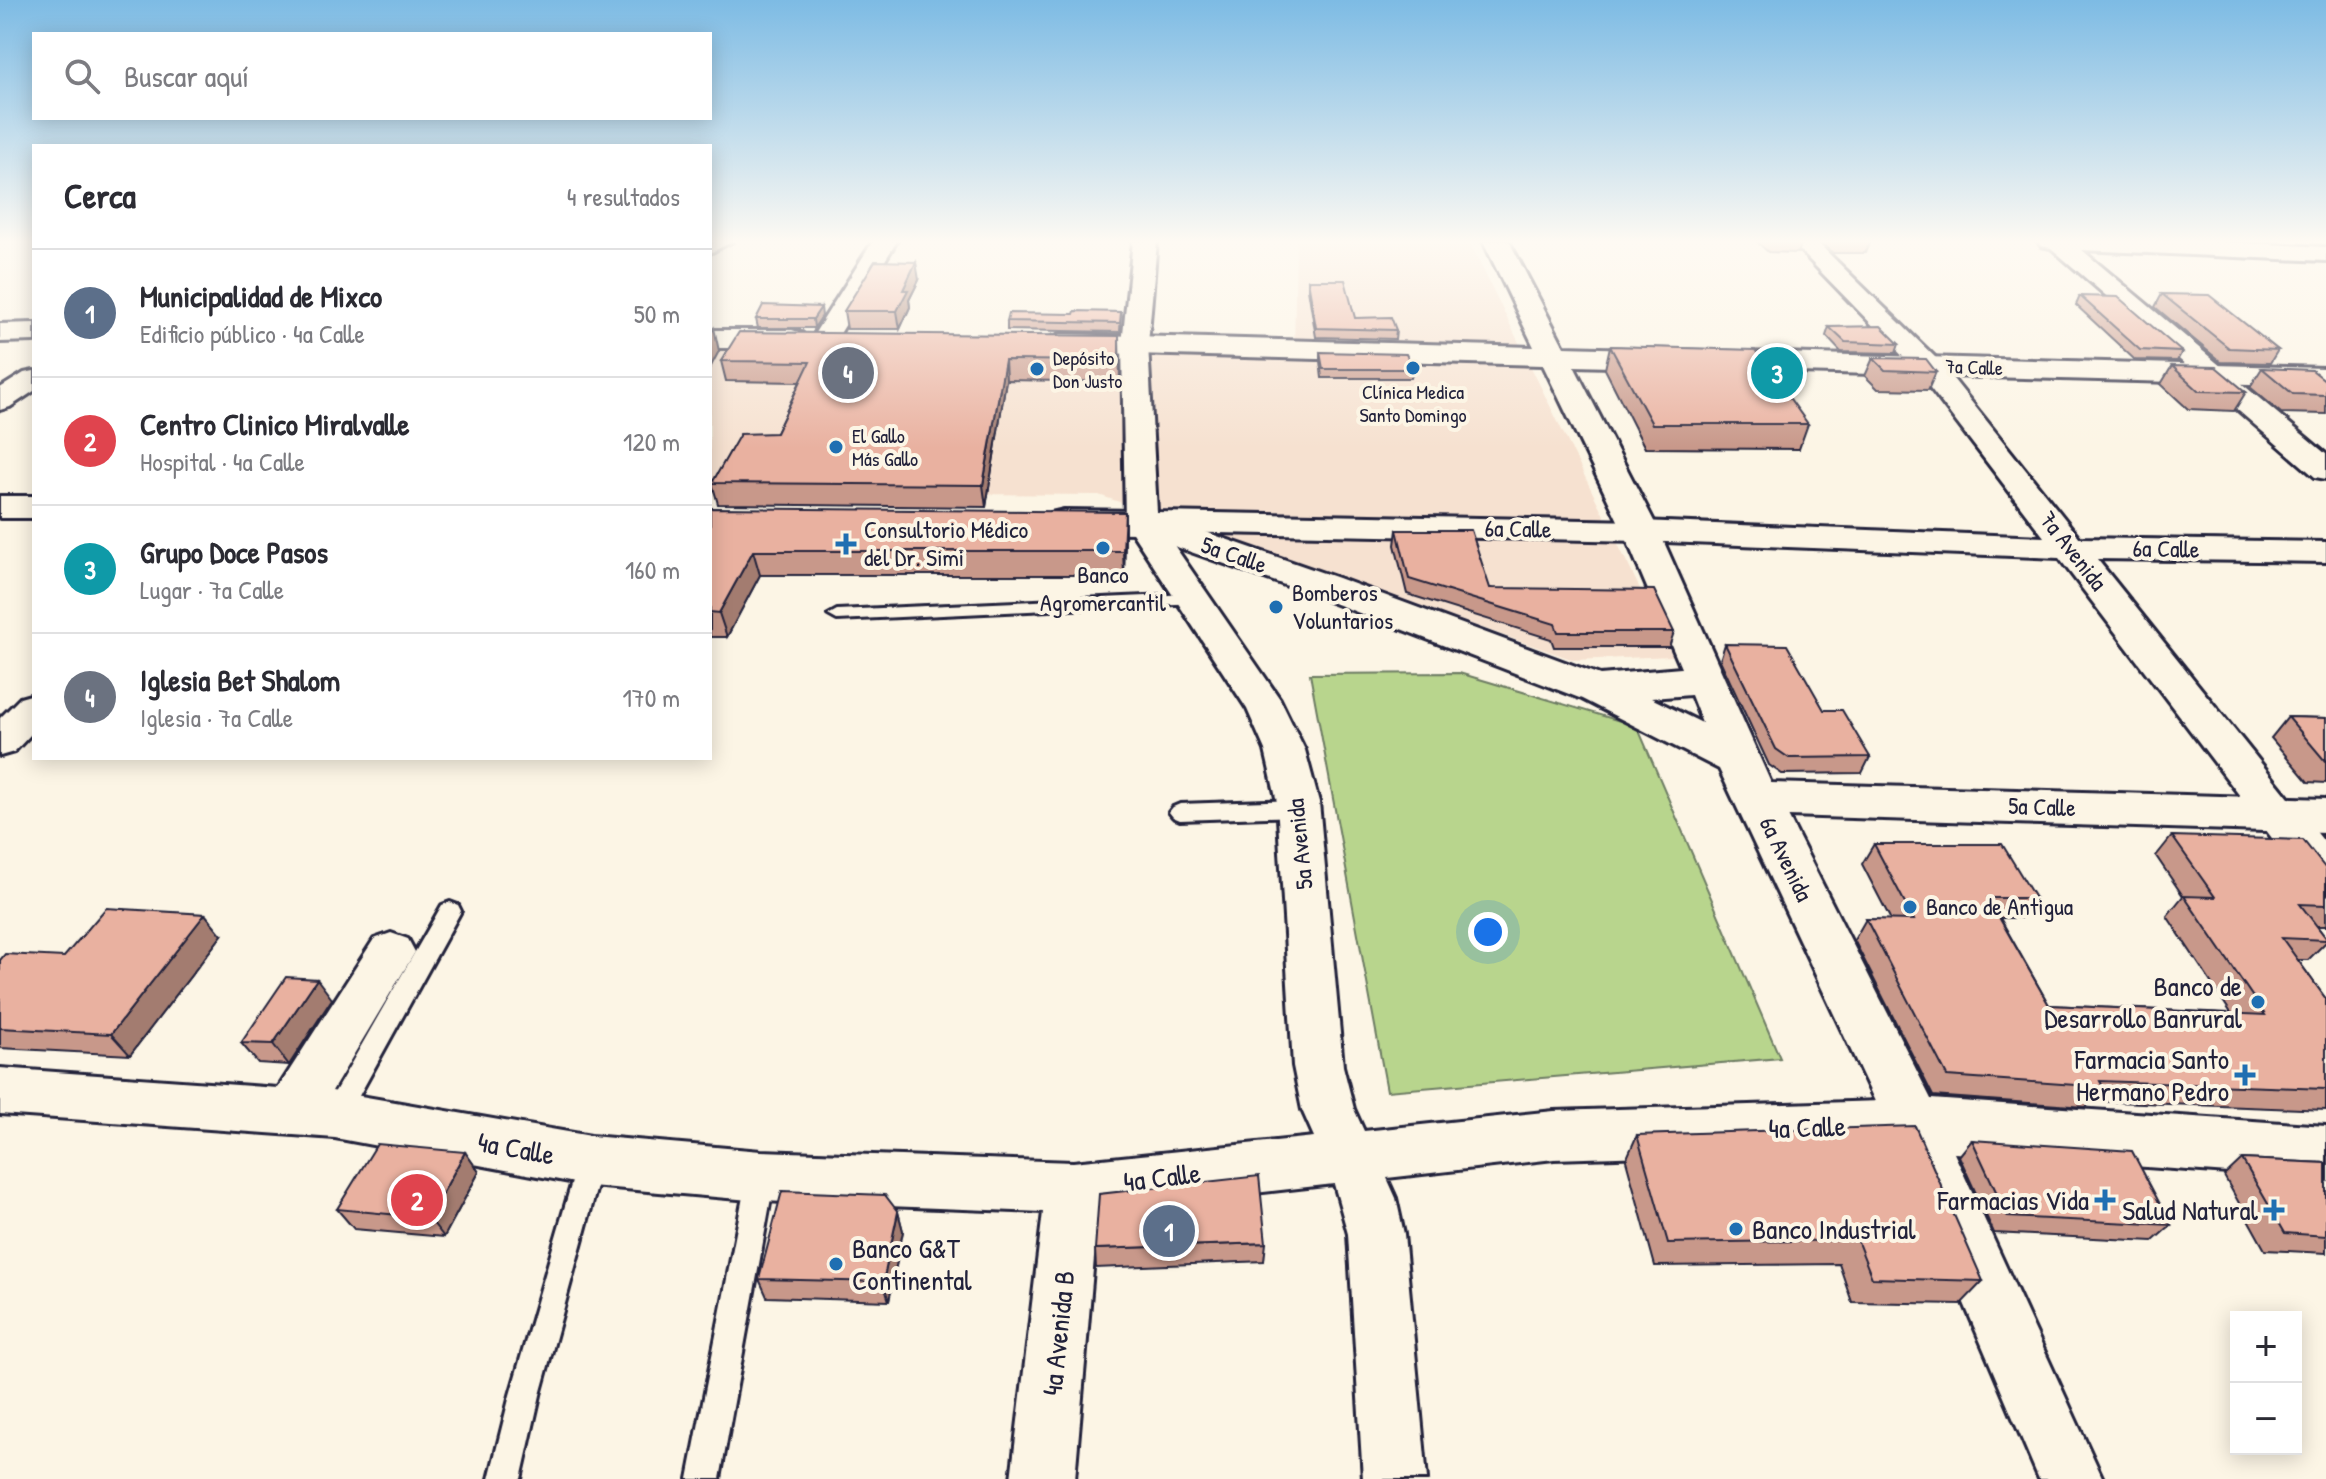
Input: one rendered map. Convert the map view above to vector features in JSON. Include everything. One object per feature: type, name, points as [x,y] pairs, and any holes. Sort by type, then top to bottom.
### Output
[{"type":"street","points":[[824,339],[842,310]]},
{"type":"street","points":[[1138,310],[1135,344],[1141,522]]},
{"type":"street","name":"6a Avenida","points":[[1531,310],[1641,531],[1747,779],[1914,1124],[2071,1479]]},
{"type":"street","name":"7a Avenida","points":[[1872,310],[1928,366],[2326,876]]},
{"type":"street","points":[[2136,310],[2326,470]]},
{"type":"street","points":[[0,333],[32,332]]},
{"type":"street","points":[[712,339],[855,340]]},
{"type":"street","name":"7a Calle","points":[[1026,342],[2326,377]]},
{"type":"street","points":[[0,401],[32,380]]},
{"type":"street","points":[[0,507],[32,507]]},
{"type":"street","name":"6a Calle","points":[[1029,521],[1641,531],[2071,548],[2326,552]]},
{"type":"street","name":"5a Avenida","points":[[1141,522],[1266,708],[1285,750],[1298,808],[1318,1066],[1328,1110],[1352,1157],[1368,1198],[1376,1234],[1395,1479]]},
{"type":"street","name":"5a Calle","points":[[1141,522],[1324,586],[1597,689],[1747,779],[2326,816]]},
{"type":"street","name":"5a Calle","points":[[1597,689],[1707,680]]},
{"type":"street","points":[[0,742],[32,709]]},
{"type":"street","points":[[314,1113],[391,952]]},
{"type":"street","name":"4a Calle","points":[[0,1091],[314,1113],[591,1161],[761,1176],[1073,1188],[1554,1135],[1914,1124],[2326,1153]]},
{"type":"street","name":"4a Avenida B","points":[[1043,1479],[1073,1188]]},
{"type":"lane","points":[[837,615],[1191,599]]},
{"type":"lane","points":[[1180,812],[1298,808]]},
{"type":"lane","points":[[314,1113],[450,911]]},
{"type":"lane","points":[[505,1479],[525,1395],[591,1161]]},
{"type":"lane","points":[[704,1479],[761,1176]]},
{"type":"shaded area","points":[[1295,310],[1503,310],[1673,656],[1574,660],[1099,495],[712,492],[712,348],[1294,354]]},
{"type":"green space","points":[[1459,673],[1637,726],[1780,1058],[1387,1091],[1310,674]]},
{"type":"building","points":[[760,310],[819,310],[813,319],[756,319]]},
{"type":"building","points":[[845,310],[898,310],[897,311]]},
{"type":"building","points":[[1313,310],[1353,310],[1355,318],[1391,317],[1396,330],[1316,328]]},
{"type":"building","points":[[2096,310],[2133,310],[2182,352],[2140,350]]},
{"type":"building","points":[[2182,310],[2228,310],[2278,350],[2229,348]]},
{"type":"building","points":[[1075,311],[1121,312],[1120,323],[1007,321],[1009,313],[1074,314]]},
{"type":"building","points":[[1881,326],[1899,344],[1845,342],[1829,327]]},
{"type":"building","points":[[739,332],[1119,336],[1119,361],[1005,360],[983,485],[712,483],[740,434],[776,433],[810,362],[721,361]]},
{"type":"building","points":[[1610,346],[1755,350],[1808,424],[1652,424]]},
{"type":"building","points":[[1320,352],[1406,354],[1413,369],[1323,369]]},
{"type":"building","points":[[1873,358],[1926,359],[1936,372],[1885,370]]},
{"type":"building","points":[[2172,366],[2216,367],[2246,392],[2199,391]]},
{"type":"building","points":[[2262,368],[2312,370],[2326,381],[2326,395],[2293,394]]},
{"type":"building","points":[[712,508],[1125,512],[1123,551],[753,551],[719,613],[712,612]]},
{"type":"building","points":[[1397,530],[1471,530],[1490,588],[1654,590],[1674,632],[1558,632],[1555,624],[1409,579]]},
{"type":"building","points":[[1725,644],[1787,645],[1824,710],[1842,710],[1870,757],[1789,758],[1776,749]]},
{"type":"building","points":[[2288,717],[2326,718],[2326,761],[2325,761]]},
{"type":"building","points":[[2172,836],[2303,840],[2326,869],[2326,905],[2300,904],[2326,940],[2282,938],[2326,999],[2326,1089],[2100,1081],[2103,1087],[1947,1076],[1866,919],[1914,920],[1874,844],[2002,844],[2035,898],[1988,898],[2049,1005],[2265,1015],[2184,896],[2215,897]]},
{"type":"building","points":[[106,908],[205,914],[111,1034],[0,1028],[0,960],[5,954],[64,957]]},
{"type":"building","points":[[286,977],[317,979],[273,1044],[241,1043]]},
{"type":"building","points":[[1915,1126],[1983,1281],[1872,1278],[1857,1240],[1668,1243],[1637,1135]]},
{"type":"building","points":[[1972,1140],[2132,1151],[2171,1225],[2008,1217]]},
{"type":"building","points":[[377,1144],[465,1152],[429,1218],[337,1209]]},
{"type":"building","points":[[2242,1159],[2326,1163],[2326,1236],[2285,1233]]},
{"type":"building","points":[[1259,1176],[1266,1243],[1095,1249],[1099,1194]]},
{"type":"building","name":"Banco G&T Continental","points":[[782,1191],[885,1195],[898,1212],[883,1282],[759,1279]]},
{"type":"place","name":"Clínica Medica Santo Domingo","points":[[1413,368]]},
{"type":"place","name":"Depósito Don Justo","points":[[1037,369]]},
{"type":"place","name":"Iglesia Bet Shalom","points":[[848,373]]},
{"type":"place","name":"Grupo Doce Pasos","points":[[1777,373]]},
{"type":"place","name":"El Gallo Más Gallo","points":[[836,447]]},
{"type":"place","name":"Consultorio Médico del Dr. Simi","points":[[846,544]]},
{"type":"place","name":"Banco Agromercantil","points":[[1103,548]]},
{"type":"place","name":"Bomberos Voluntarios","points":[[1276,607]]},
{"type":"place","name":"Banco de Antigua","points":[[1910,907]]},
{"type":"place","name":"Banco de Desarrollo Banrural","points":[[2258,1002]]},
{"type":"place","name":"Farmacia Santo Hermano Pedro","points":[[2245,1075]]},
{"type":"place","name":"Centro Clinico Miralvalle","points":[[417,1200]]},
{"type":"place","name":"Farmacias Vida","points":[[2105,1200]]},
{"type":"place","name":"Salud Natural","points":[[2274,1210]]},
{"type":"place","name":"Banco Industrial","points":[[1736,1229]]},
{"type":"place","name":"Municipalidad de Mixco","points":[[1169,1231]]},
{"type":"place","name":"Banco G&T Continental","points":[[836,1264]]}]
